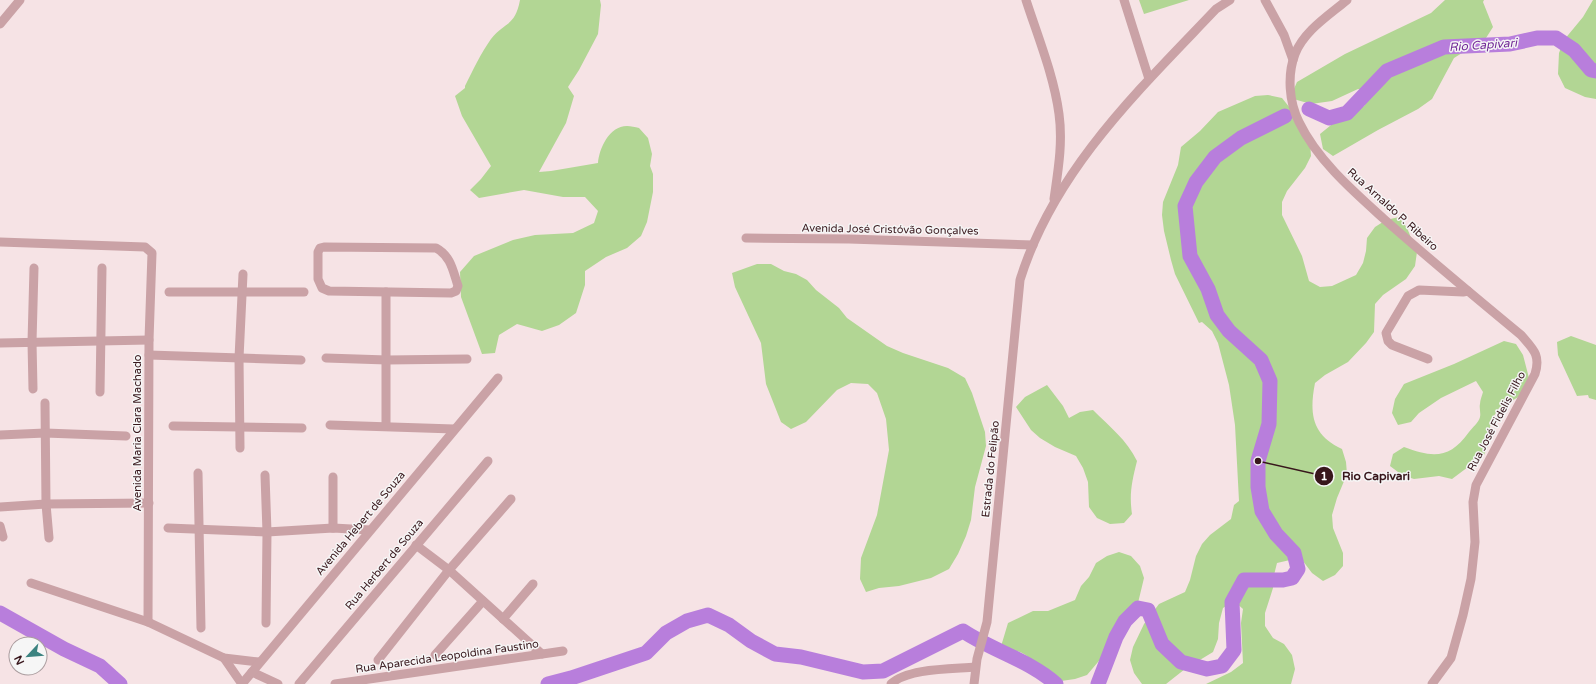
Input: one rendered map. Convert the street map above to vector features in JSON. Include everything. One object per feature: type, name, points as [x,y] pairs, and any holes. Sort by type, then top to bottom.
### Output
[{"type":"street","points":[[0,24],[20,0]]},
{"type":"street","points":[[1026,0],[1050,75],[1059,113],[1060,153],[1054,203]]},
{"type":"street","points":[[1124,0],[1149,79]]},
{"type":"street","points":[[1265,0],[1284,35],[1294,60]]},
{"type":"street","name":"Rua Arnaldo P. Ribeiro","points":[[1347,0],[1311,31],[1300,44],[1291,73],[1290,92],[1292,106],[1298,122],[1319,153],[1345,184],[1408,241],[1521,335]]},
{"type":"street","points":[[1054,203],[1078,165],[1103,131],[1149,79],[1216,9],[1227,1]]},
{"type":"street","name":"Estrada do Felipão","points":[[974,684],[976,663],[987,622],[1020,280],[1033,245],[1054,203]]},
{"type":"street","name":"Avenida José Cristóvão Gonçalves","points":[[746,238],[849,239],[1033,245]]},
{"type":"street","name":"Avenida Maria Clara Machado","points":[[0,242],[145,247],[152,253],[149,340],[148,622]]},
{"type":"street","points":[[320,248],[436,248],[450,259],[458,286],[456,291],[451,293],[386,292],[329,291],[322,288],[318,279],[318,252],[320,248]]},
{"type":"street","points":[[33,389],[32,342],[34,268]]},
{"type":"street","points":[[100,392],[102,268]]},
{"type":"street","points":[[240,448],[239,358],[243,274]]},
{"type":"street","points":[[1428,359],[1392,345],[1388,340],[1386,333],[1408,296],[1414,292],[1419,290],[1463,292],[1468,290]]},
{"type":"street","points":[[169,292],[304,292]]},
{"type":"street","points":[[386,292],[386,426]]},
{"type":"street","name":"Rua José Fidelis Filho","points":[[1432,684],[1451,658],[1465,608],[1471,579],[1475,542],[1474,502],[1476,485],[1535,374],[1538,363],[1534,349],[1521,335]]},
{"type":"street","points":[[0,343],[149,340]]},
{"type":"street","points":[[150,355],[301,360]]},
{"type":"street","points":[[326,358],[387,360],[467,359]]},
{"type":"street","name":"Avenida Hebert de Souza","points":[[242,684],[454,428],[498,378]]},
{"type":"street","points":[[45,402],[46,504],[49,538]]},
{"type":"street","points":[[330,425],[454,428]]},
{"type":"street","points":[[173,426],[302,428]]},
{"type":"street","points":[[0,435],[45,433],[126,436]]},
{"type":"street","name":"Rua Herbert de Souza","points":[[299,684],[488,461]]},
{"type":"street","points":[[198,473],[201,628]]},
{"type":"street","points":[[265,475],[267,532],[266,623]]},
{"type":"street","points":[[333,477],[333,528]]},
{"type":"street","points":[[378,660],[450,570],[511,499]]},
{"type":"street","points":[[0,507],[46,504],[149,503]]},
{"type":"street","points":[[0,526],[3,537]]},
{"type":"street","points":[[168,528],[267,532],[333,528],[370,530]]},
{"type":"street","points":[[416,545],[450,570],[542,654]]},
{"type":"street","points":[[31,583],[148,622],[224,658],[259,662]]},
{"type":"street","points":[[503,620],[533,584]]},
{"type":"street","points":[[435,655],[483,601]]},
{"type":"street","name":"Rua Aparecida Leopoldina Faustino","points":[[335,684],[563,651]]},
{"type":"street","points":[[224,658],[242,684]]},
{"type":"street","points":[[891,684],[894,680],[923,670],[976,663]]},
{"type":"street","points":[[252,672],[278,684]]},
{"type":"green space","points":[[520,0],[600,0],[601,5],[598,34],[568,87],[574,96],[566,123],[539,172],[598,163],[600,151],[610,134],[621,127],[627,126],[639,128],[648,138],[652,154],[650,166],[653,174],[653,192],[647,222],[641,236],[627,248],[606,257],[585,271],[585,285],[576,313],[559,325],[542,331],[517,324],[499,335],[495,353],[482,354],[461,297],[460,272],[474,256],[513,240],[535,235],[573,233],[594,223],[598,211],[585,197],[563,197],[524,190],[479,198],[470,190],[491,166],[462,116],[455,96],[465,88],[477,62],[491,39],[509,23],[515,15]]},
{"type":"green space","points":[[1139,0],[1189,0],[1144,14]]},
{"type":"green space","points":[[1445,0],[1484,0],[1483,2],[1493,27],[1486,38],[1454,58],[1432,99],[1418,109],[1333,156],[1323,149],[1320,134],[1341,117],[1364,106],[1374,92],[1358,89],[1332,101],[1311,104],[1290,98],[1297,82],[1345,54],[1431,13]]},
{"type":"green space","points":[[1593,0],[1596,0],[1596,99],[1585,97],[1565,88],[1558,74],[1559,53],[1564,40],[1583,17]]},
{"type":"green space","points":[[1268,95],[1282,98],[1290,108],[1310,142],[1311,156],[1305,168],[1287,191],[1282,202],[1282,215],[1302,256],[1309,281],[1320,287],[1332,286],[1356,275],[1363,263],[1367,238],[1375,227],[1386,220],[1399,217],[1407,228],[1417,252],[1415,266],[1406,279],[1383,295],[1375,304],[1374,332],[1366,343],[1348,362],[1325,375],[1315,383],[1312,404],[1315,422],[1324,437],[1342,449],[1346,462],[1347,474],[1332,515],[1333,528],[1343,553],[1343,566],[1335,575],[1323,581],[1312,573],[1303,561],[1290,560],[1277,563],[1273,588],[1265,613],[1265,626],[1273,638],[1284,644],[1292,655],[1295,669],[1291,684],[1206,684],[1231,672],[1243,663],[1241,623],[1243,609],[1234,601],[1223,608],[1219,623],[1218,639],[1213,652],[1185,669],[1166,684],[1142,684],[1134,673],[1130,660],[1133,647],[1144,624],[1159,604],[1185,592],[1190,580],[1196,556],[1202,544],[1210,535],[1231,519],[1234,505],[1239,501],[1235,425],[1229,385],[1218,343],[1212,331],[1202,322],[1199,323],[1175,274],[1164,231],[1162,215],[1163,202],[1178,165],[1181,147],[1200,131],[1218,112],[1255,96]]},
{"type":"green space","points":[[757,264],[771,264],[807,280],[816,290],[839,308],[847,318],[887,346],[948,368],[965,378],[972,393],[985,432],[986,446],[975,487],[971,520],[958,554],[949,569],[931,578],[866,592],[860,579],[861,558],[877,515],[889,450],[886,419],[877,393],[868,384],[851,383],[837,390],[806,422],[791,429],[781,422],[766,384],[761,343],[735,287],[732,273]]},
{"type":"green space","points":[[1571,336],[1596,345],[1596,400],[1589,398],[1588,395],[1577,396],[1558,355],[1557,342]]},
{"type":"green space","points":[[1504,341],[1516,344],[1523,355],[1530,382],[1522,395],[1499,408],[1492,419],[1489,431],[1489,443],[1484,455],[1452,479],[1439,476],[1414,479],[1402,475],[1390,466],[1393,454],[1404,447],[1414,451],[1432,454],[1448,452],[1462,441],[1480,417],[1480,402],[1483,392],[1476,381],[1441,398],[1419,413],[1411,422],[1398,425],[1392,413],[1395,399],[1404,384],[1454,364]]},
{"type":"green space","points":[[1047,385],[1063,406],[1069,418],[1080,412],[1093,410],[1117,434],[1133,453],[1137,461],[1132,488],[1132,514],[1124,523],[1110,524],[1097,518],[1089,507],[1088,482],[1083,468],[1076,456],[1055,447],[1040,438],[1031,430],[1016,407],[1025,397]]},
{"type":"green space","points":[[1119,552],[1131,556],[1140,566],[1144,578],[1138,603],[1123,626],[1115,635],[1109,649],[1087,675],[1061,681],[1047,678],[1029,658],[1021,652],[1012,651],[999,653],[1008,623],[1033,611],[1048,611],[1075,600],[1081,586],[1089,577],[1096,563],[1107,556]]},
{"type":"waterway","name":"Rio Capivari","points":[[1309,109],[1329,118],[1347,113],[1387,71],[1444,47],[1510,44],[1537,38],[1556,38],[1574,50],[1591,70],[1596,71]]},
{"type":"waterway","name":"Rio Capivari","points":[[1098,684],[1116,637],[1125,621],[1138,608],[1148,610],[1162,644],[1181,662],[1207,669],[1222,666],[1234,650],[1232,602],[1244,580],[1283,580],[1292,578],[1298,569],[1294,553],[1276,534],[1262,511],[1258,487],[1258,461],[1269,424],[1270,381],[1261,360],[1229,331],[1217,315],[1208,289],[1190,256],[1185,206],[1196,182],[1215,157],[1241,138],[1285,116]]},
{"type":"waterway","points":[[0,613],[64,649],[100,666],[120,684]]},
{"type":"waterway","points":[[548,684],[571,678],[646,653],[666,633],[687,621],[708,615],[729,625],[751,641],[775,654],[801,657],[863,672],[883,671],[963,631],[1034,668],[1056,684]]},
{"type":"place","name":"Rio Capivari","points":[[1258,461]]}]
